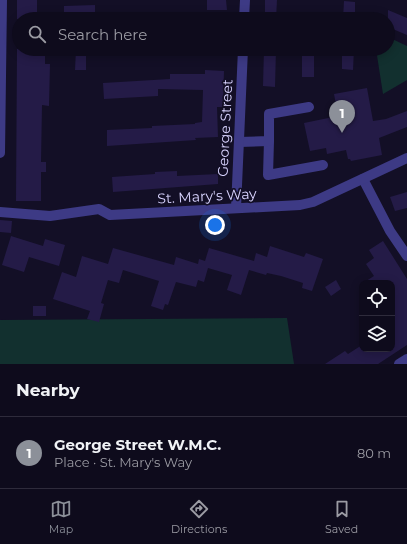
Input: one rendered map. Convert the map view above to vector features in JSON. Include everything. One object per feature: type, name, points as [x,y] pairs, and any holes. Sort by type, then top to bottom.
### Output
[{"type":"street","points":[[0,153],[2,0]]},
{"type":"street","points":[[244,12],[245,0]]},
{"type":"street","name":"George Street","points":[[236,208],[243,56]]},
{"type":"street","points":[[309,107],[270,114],[268,175],[323,166]]},
{"type":"street","points":[[239,142],[269,141]]},
{"type":"street","name":"St. Mary's Way","points":[[0,212],[50,216],[99,209],[113,215],[300,205],[313,202],[407,158]]},
{"type":"street","points":[[363,179],[390,231],[407,256]]},
{"type":"street","points":[[399,364],[407,359]]},
{"type":"green space","points":[[395,40],[407,46],[407,80],[383,94],[377,56],[395,56]]},
{"type":"green space","points":[[287,318],[294,364],[0,364],[0,320]]},
{"type":"building","points":[[17,0],[37,0],[37,12],[17,12]]},
{"type":"building","points":[[207,0],[226,0],[227,10],[207,10]]},
{"type":"building","points":[[265,0],[277,0],[276,12],[265,12]]},
{"type":"building","points":[[344,1],[355,2],[355,12],[343,12]]},
{"type":"building","points":[[95,5],[95,12],[64,12],[64,6]]},
{"type":"building","points":[[395,13],[407,18],[407,35],[395,30]]},
{"type":"building","points":[[17,56],[45,56],[45,64],[50,64],[49,106],[42,105],[41,162],[46,162],[46,172],[41,172],[41,201],[16,201]]},
{"type":"building","points":[[76,56],[86,56],[86,70],[75,70]]},
{"type":"building","points":[[264,56],[276,56],[275,87],[263,86]]},
{"type":"building","points":[[302,56],[314,56],[314,77],[302,77]]},
{"type":"building","points":[[342,56],[354,56],[353,70],[342,69]]},
{"type":"building","points":[[205,70],[224,71],[223,107],[217,107],[218,137],[195,138],[196,140],[107,146],[107,130],[152,128],[152,126],[195,124],[202,122],[203,90],[158,89],[158,96],[104,99],[103,83],[170,79],[170,74],[205,74]]},
{"type":"building","points":[[367,88],[373,121],[386,119],[407,111],[407,127],[379,138],[382,155],[351,161],[348,159],[346,150],[327,154],[326,148],[310,151],[304,123],[338,116],[334,94]]},
{"type":"building","points":[[177,171],[177,176],[218,174],[218,184],[113,192],[112,177]]},
{"type":"building","points":[[407,192],[407,208],[395,211],[390,197]]},
{"type":"building","points":[[0,220],[12,221],[11,233],[0,232]]},
{"type":"building","points":[[11,236],[43,246],[45,239],[65,245],[59,266],[29,257],[24,272],[2,265]]},
{"type":"building","points":[[383,241],[407,279],[407,345],[378,364],[325,364],[345,351],[348,354],[359,347],[359,352],[395,352],[395,280],[368,280],[374,276],[366,264],[374,258],[369,250]]},
{"type":"building","points":[[270,246],[304,257],[306,253],[323,259],[312,291],[302,288],[303,283],[281,276],[267,273],[266,275],[249,270],[241,295],[227,290],[232,275],[208,268],[204,282],[198,280],[196,287],[176,282],[168,305],[165,304],[163,310],[151,306],[159,281],[123,270],[119,283],[108,280],[101,303],[104,304],[99,322],[87,319],[90,311],[53,299],[62,272],[76,277],[82,256],[108,264],[113,248],[174,265],[176,257],[198,264],[199,259],[205,261],[209,248],[254,261],[256,253],[267,257]]},
{"type":"building","points":[[336,280],[341,289],[331,296],[325,287]]},
{"type":"building","points":[[33,306],[46,306],[46,316],[33,316]]},
{"type":"place","name":"George Street W.M.C.","points":[[342,133]]}]
